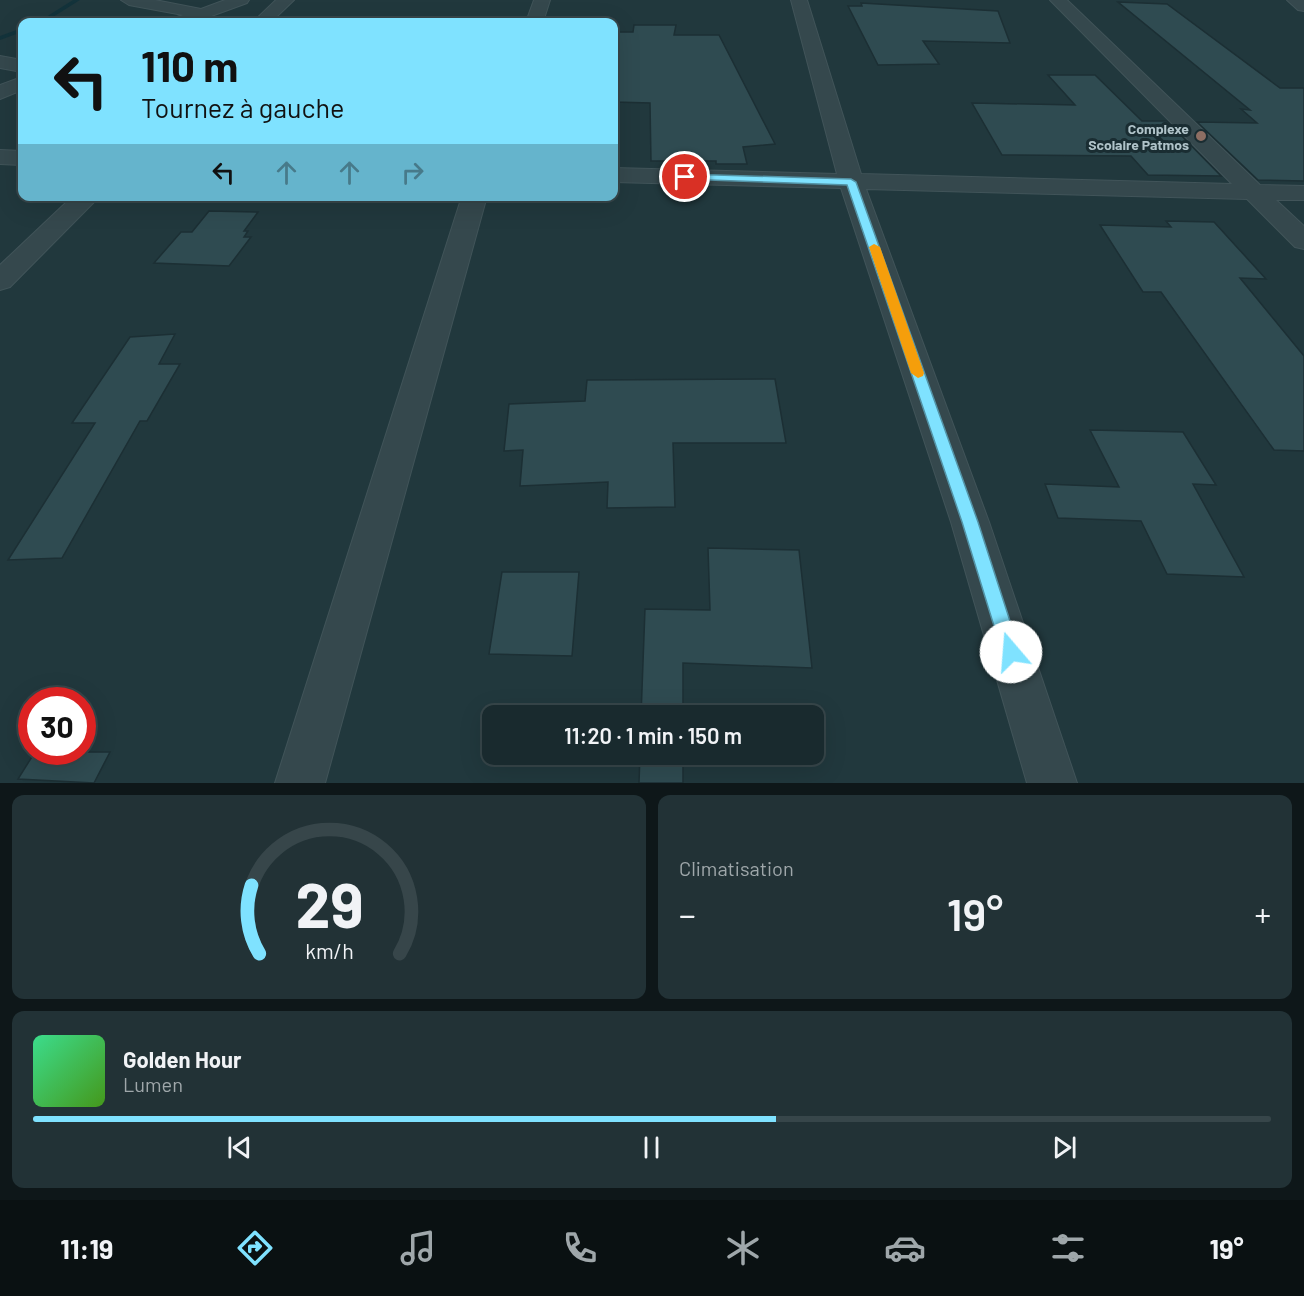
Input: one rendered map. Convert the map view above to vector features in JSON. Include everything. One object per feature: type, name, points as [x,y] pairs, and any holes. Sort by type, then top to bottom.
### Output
[{"type":"street","points":[[129,0],[202,14]]},
{"type":"street","points":[[190,18],[241,0]]},
{"type":"street","points":[[266,18],[286,0]]},
{"type":"street","points":[[535,18],[542,0]]},
{"type":"street","points":[[799,0],[851,182],[970,522],[1052,783]]},
{"type":"street","points":[[1058,0],[1304,241]]},
{"type":"street","points":[[1295,0],[1304,6]]},
{"type":"street","points":[[0,62],[18,65]]},
{"type":"street","points":[[0,93],[18,85]]},
{"type":"street","points":[[0,157],[18,158]]},
{"type":"street","points":[[618,175],[1304,192]]},
{"type":"street","points":[[0,281],[83,201]]},
{"type":"street","points":[[300,783],[474,201]]},
{"type":"building","points":[[1118,2],[1167,4],[1280,88],[1304,88],[1304,181],[1258,180],[1197,122],[1257,123],[1241,109],[1250,110]]},
{"type":"building","points":[[861,3],[998,11],[1010,43],[923,41],[939,64],[878,65],[848,6],[862,6]]},
{"type":"building","points":[[634,25],[676,25],[674,35],[719,35],[775,144],[743,147],[747,164],[716,164],[716,161],[651,161],[650,103],[618,102],[618,32],[633,32]]},
{"type":"building","points":[[1048,75],[1095,75],[1142,121],[1167,121],[1221,176],[1148,175],[1131,156],[1002,155],[972,103],[1075,105]]},
{"type":"building","points":[[209,211],[258,212],[244,231],[248,231],[244,237],[251,237],[229,266],[154,263],[181,232],[192,232]]},
{"type":"building","points":[[1166,221],[1214,222],[1266,279],[1240,278],[1304,356],[1304,451],[1274,450],[1161,292],[1143,292],[1100,225],[1171,227]]},
{"type":"building","points":[[175,334],[159,364],[180,364],[147,421],[140,421],[62,558],[8,560],[95,423],[72,423],[130,337]]},
{"type":"building","points":[[775,379],[786,443],[673,443],[675,507],[607,508],[608,482],[520,486],[523,450],[504,451],[509,404],[585,401],[587,380]]},
{"type":"building","points":[[1090,430],[1183,432],[1216,485],[1193,484],[1244,577],[1167,574],[1141,521],[1058,518],[1045,484],[1119,487]]},
{"type":"building","points":[[708,548],[799,550],[812,668],[683,663],[683,705],[641,705],[645,609],[710,610]]},
{"type":"building","points":[[502,572],[579,572],[572,656],[489,654]]},
{"type":"building","points":[[96,752],[110,752],[94,783],[18,779],[27,765],[96,765]]},
{"type":"building","points":[[640,765],[683,765],[683,783],[639,783]]},
{"type":"waterway","points":[[48,18],[77,0]]},
{"type":"waterway","points":[[0,38],[18,31]]},
{"type":"slow traffic","points":[[874,247],[918,373]]},
{"type":"place","name":"Complexe Scolaire Patmos","points":[[1201,136]]},
{"type":"route","points":[[685,177],[851,182],[970,522],[1011,652]]}]
